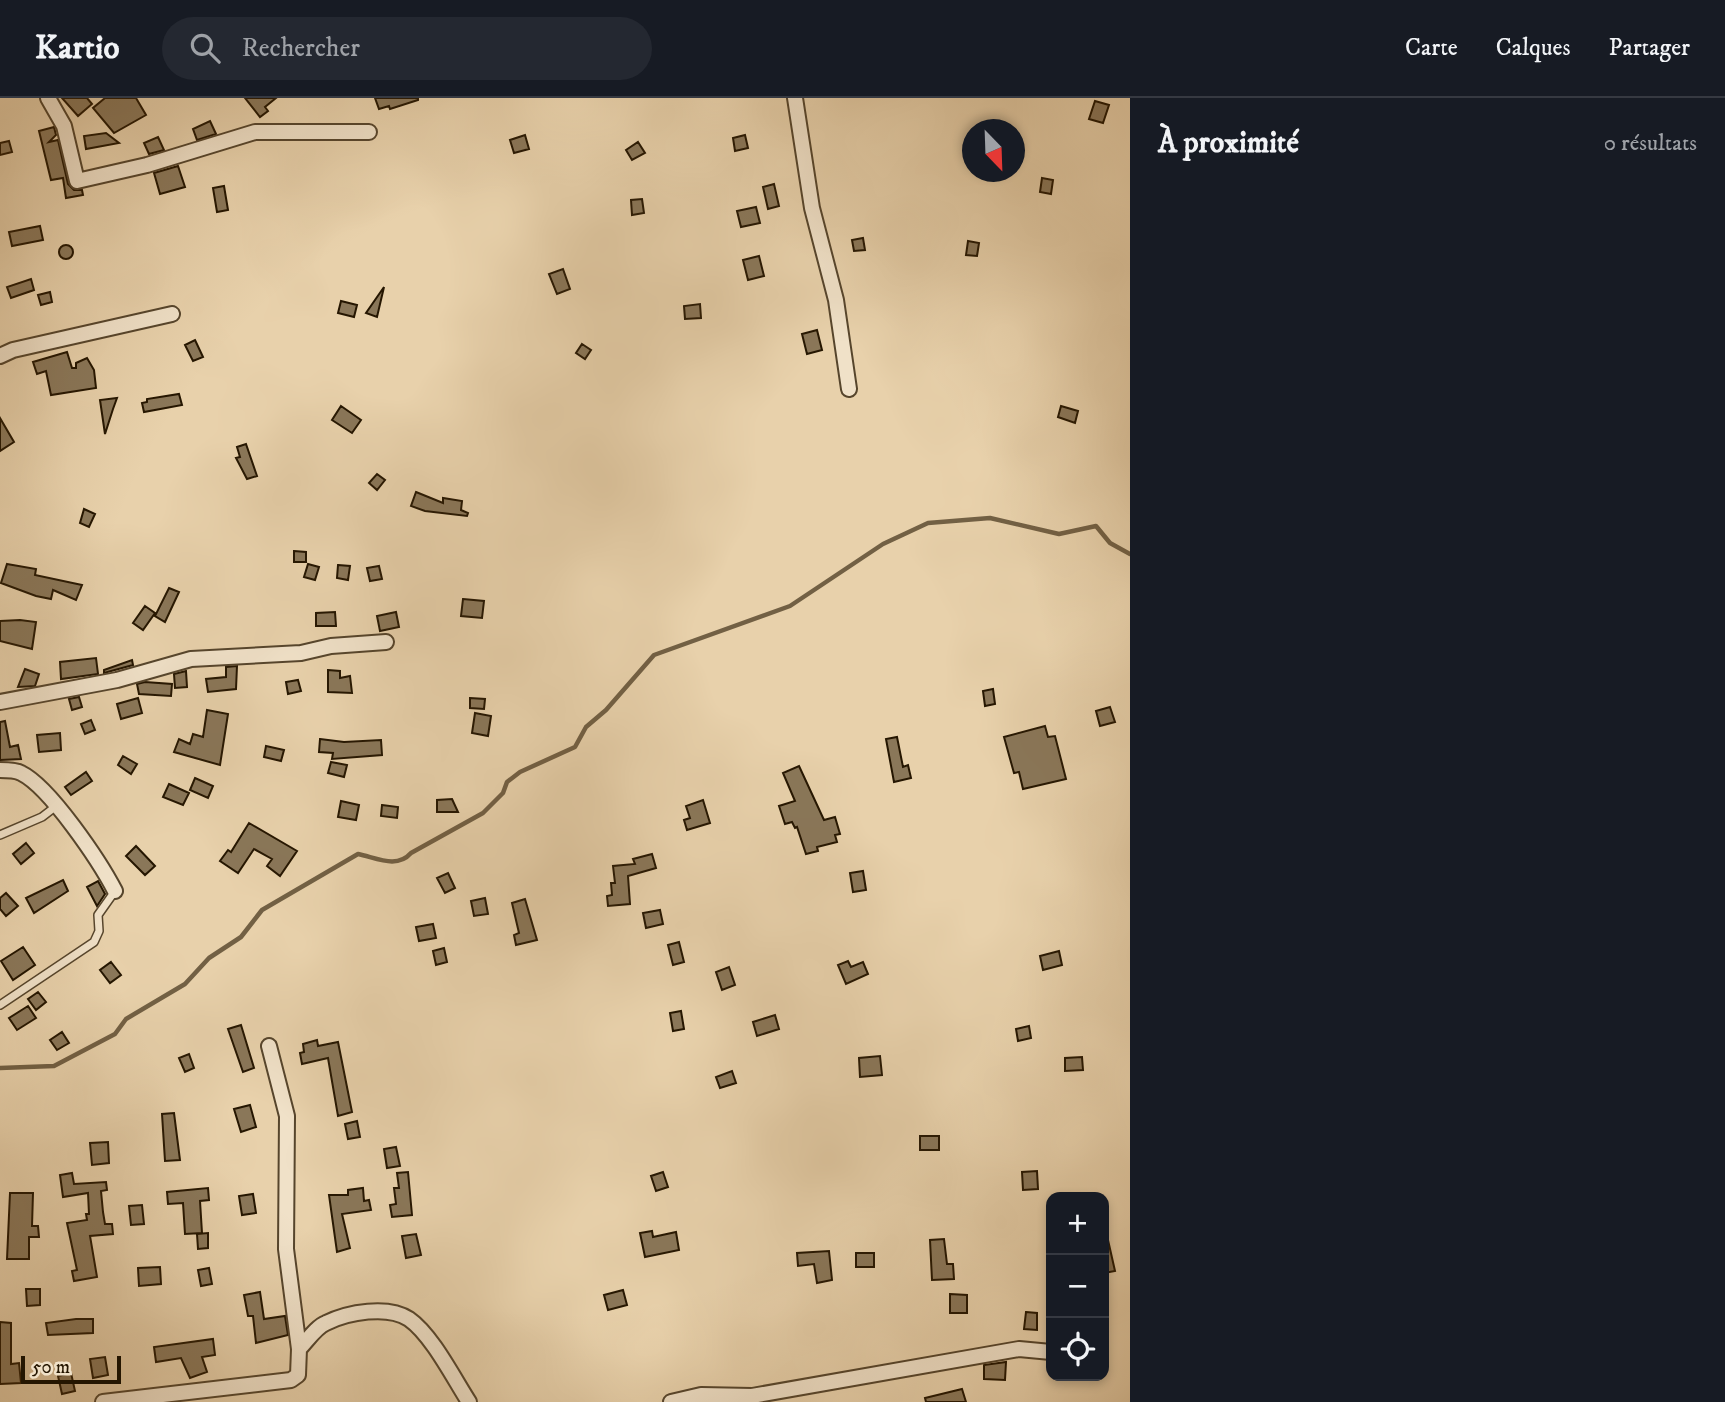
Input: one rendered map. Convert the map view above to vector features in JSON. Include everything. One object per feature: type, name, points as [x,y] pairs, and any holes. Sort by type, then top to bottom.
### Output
[{"type":"street","points":[[48,98],[64,126],[77,181],[147,165],[254,132],[369,132]]},
{"type":"street","points":[[795,98],[812,208],[836,300],[849,389]]},
{"type":"street","points":[[0,356],[13,349],[172,314]]},
{"type":"street","points":[[0,702],[117,680],[191,659],[301,653],[331,646],[386,642]]},
{"type":"street","points":[[0,770],[20,772],[37,785],[97,856],[115,891]]},
{"type":"street","points":[[103,1402],[291,1380],[298,1375],[299,1349],[286,1249],[287,1116],[269,1046]]},
{"type":"street","points":[[299,1349],[324,1323],[362,1312],[393,1312],[409,1319],[422,1331],[469,1402]]},
{"type":"street","points":[[671,1402],[701,1395],[752,1396],[1019,1349],[1046,1352]]},
{"type":"lane","points":[[0,835],[42,817],[55,807]]},
{"type":"lane","points":[[0,1005],[94,942],[99,931],[98,915],[115,891]]},
{"type":"building","points":[[62,98],[87,98],[92,104],[78,116]]},
{"type":"building","points":[[105,98],[136,98],[146,115],[114,133],[93,108]]},
{"type":"building","points":[[245,98],[276,98],[265,107],[268,111],[260,117]]},
{"type":"building","points":[[375,98],[418,100],[390,109],[389,106],[379,109]]},
{"type":"building","points":[[1095,101],[1109,105],[1103,123],[1089,119]]},
{"type":"building","points":[[210,121],[216,134],[197,140],[193,129]]},
{"type":"building","points":[[54,127],[56,135],[49,142],[58,140],[68,184],[74,190],[82,190],[83,195],[66,198],[63,178],[51,180],[39,131]]},
{"type":"building","points":[[106,133],[119,143],[86,149],[84,136]]},
{"type":"building","points":[[525,135],[529,149],[514,153],[510,140]]},
{"type":"building","points":[[745,135],[748,148],[735,151],[733,138]]},
{"type":"building","points":[[158,137],[164,150],[149,154],[144,143]]},
{"type":"building","points":[[9,141],[12,152],[0,155],[0,143]]},
{"type":"building","points":[[638,142],[645,153],[632,160],[626,150]]},
{"type":"building","points":[[178,166],[185,187],[160,194],[154,173]]},
{"type":"building","points":[[1042,178],[1053,180],[1051,194],[1040,192]]},
{"type":"building","points":[[774,184],[779,206],[768,209],[763,187]]},
{"type":"building","points":[[224,186],[228,210],[217,212],[213,188]]},
{"type":"building","points":[[642,199],[644,213],[632,215],[631,200]]},
{"type":"building","points":[[756,207],[760,223],[741,227],[737,211]]},
{"type":"building","points":[[40,226],[43,240],[12,246],[9,232]]},
{"type":"building","points":[[863,238],[865,250],[854,251],[852,240]]},
{"type":"building","points":[[968,241],[979,243],[977,256],[966,255]]},
{"type":"building","points":[[66,245],[71,247],[71,257],[66,259],[61,257],[59,252],[61,247]]},
{"type":"building","points":[[759,256],[764,276],[748,280],[743,260]]},
{"type":"building","points":[[563,269],[570,289],[557,294],[549,274]]},
{"type":"building","points":[[31,279],[34,290],[11,298],[7,287]]},
{"type":"building","points":[[384,287],[377,317],[366,313]]},
{"type":"building","points":[[50,292],[52,302],[41,305],[38,295]]},
{"type":"building","points":[[341,301],[357,305],[354,317],[338,313]]},
{"type":"building","points":[[700,304],[701,318],[685,319],[684,306]]},
{"type":"building","points":[[817,330],[822,350],[807,354],[802,334]]},
{"type":"building","points":[[195,340],[203,357],[193,361],[185,345]]},
{"type":"building","points":[[582,344],[591,350],[585,359],[576,353]]},
{"type":"building","points":[[67,352],[72,368],[76,368],[76,363],[87,358],[94,370],[96,388],[51,395],[46,371],[37,374],[33,362]]},
{"type":"building","points":[[179,394],[182,405],[144,412],[142,403],[147,402],[147,399]]},
{"type":"building","points":[[117,398],[113,409],[105,434],[100,400]]},
{"type":"building","points":[[341,406],[361,420],[352,433],[332,420]]},
{"type":"building","points":[[1061,406],[1078,411],[1075,423],[1058,417]]},
{"type":"building","points":[[0,418],[14,442],[0,451]]},
{"type":"building","points":[[246,444],[257,476],[247,479],[236,458],[240,457],[237,447]]},
{"type":"building","points":[[377,474],[385,480],[377,490],[369,483]]},
{"type":"building","points":[[416,492],[443,503],[443,498],[462,501],[461,510],[468,513],[467,516],[425,511],[411,506]]},
{"type":"building","points":[[84,509],[95,514],[89,527],[80,523]]},
{"type":"building","points":[[294,551],[306,552],[306,562],[294,562]]},
{"type":"building","points":[[7,564],[36,569],[35,575],[82,585],[76,600],[53,590],[51,599],[36,596],[1,583]]},
{"type":"building","points":[[308,564],[319,567],[315,580],[304,577]]},
{"type":"building","points":[[338,565],[350,566],[348,580],[337,578]]},
{"type":"building","points":[[379,566],[382,579],[370,581],[367,568]]},
{"type":"building","points":[[169,588],[179,592],[165,622],[155,616]]},
{"type":"building","points":[[463,599],[484,601],[482,618],[461,616]]},
{"type":"building","points":[[145,606],[155,613],[143,630],[133,623]]},
{"type":"building","points":[[335,612],[336,626],[316,626],[316,613]]},
{"type":"building","points":[[396,612],[399,627],[380,631],[377,616]]},
{"type":"building","points":[[0,621],[36,622],[32,649],[0,641]]},
{"type":"building","points":[[96,658],[98,674],[61,679],[60,662]]},
{"type":"building","points":[[132,660],[133,665],[104,673],[104,670]]},
{"type":"building","points":[[237,666],[236,689],[208,692],[206,679],[226,677],[226,667]]},
{"type":"building","points":[[25,669],[39,674],[35,686],[18,687]]},
{"type":"building","points":[[328,670],[340,671],[340,678],[350,676],[352,693],[328,692]]},
{"type":"building","points":[[186,671],[187,687],[175,688],[174,674]]},
{"type":"building","points":[[298,680],[301,691],[288,694],[286,682]]},
{"type":"building","points":[[137,684],[172,684],[171,696],[139,694]]},
{"type":"building","points":[[993,689],[995,704],[985,706],[983,691]]},
{"type":"building","points":[[79,697],[82,707],[72,710],[69,699]]},
{"type":"building","points":[[138,698],[142,713],[121,719],[117,704]]},
{"type":"building","points":[[470,698],[485,699],[484,709],[470,708]]},
{"type":"building","points":[[1110,707],[1115,722],[1100,726],[1096,711]]},
{"type":"building","points":[[207,710],[228,714],[220,765],[174,752],[179,739],[190,744],[193,734],[203,737]]},
{"type":"building","points":[[475,713],[491,716],[488,736],[472,733]]},
{"type":"building","points":[[91,720],[95,730],[85,734],[81,724]]},
{"type":"building","points":[[5,721],[10,747],[18,745],[21,759],[0,760],[0,722]]},
{"type":"building","points":[[1045,726],[1048,737],[1055,736],[1066,779],[1023,789],[1019,772],[1014,773],[1004,737]]},
{"type":"building","points":[[60,733],[61,750],[39,752],[37,735]]},
{"type":"building","points":[[897,737],[903,767],[908,765],[911,778],[894,782],[886,739]]},
{"type":"building","points":[[320,739],[344,742],[381,740],[382,755],[332,759],[333,753],[319,752]]},
{"type":"building","points":[[266,746],[284,750],[281,761],[264,757]]},
{"type":"building","points":[[123,756],[137,764],[131,774],[118,765]]},
{"type":"building","points":[[331,762],[347,765],[344,777],[328,773]]},
{"type":"building","points":[[799,766],[824,820],[835,817],[840,834],[835,835],[837,842],[817,847],[818,851],[806,854],[797,827],[795,828],[792,822],[785,824],[779,806],[795,801],[783,773]]},
{"type":"building","points":[[86,772],[92,781],[71,795],[65,787]]},
{"type":"building","points":[[195,778],[213,786],[208,798],[190,790]]},
{"type":"building","points":[[169,784],[189,793],[183,805],[163,797]]},
{"type":"building","points":[[452,799],[458,812],[437,812],[437,800]]},
{"type":"building","points":[[703,800],[710,823],[687,830],[684,820],[690,818],[686,806]]},
{"type":"building","points":[[341,801],[359,805],[356,820],[338,817]]},
{"type":"building","points":[[382,805],[398,807],[397,818],[381,816]]},
{"type":"building","points":[[249,823],[297,851],[280,876],[267,866],[272,859],[254,849],[238,873],[220,861],[228,850],[231,852]]},
{"type":"building","points":[[26,843],[34,853],[21,864],[13,854]]},
{"type":"building","points":[[136,846],[155,866],[145,875],[126,856]]},
{"type":"building","points":[[652,854],[656,868],[628,876],[630,904],[608,906],[607,896],[612,895],[611,883],[615,883],[613,866],[635,864],[633,859]]},
{"type":"building","points":[[863,871],[866,890],[853,892],[850,873]]},
{"type":"building","points":[[448,873],[455,888],[445,893],[437,878]]},
{"type":"building","points":[[63,880],[68,891],[34,913],[26,898]]},
{"type":"building","points":[[98,881],[105,894],[97,906],[87,887]]},
{"type":"building","points":[[6,893],[18,906],[6,916],[0,909],[0,898]]},
{"type":"building","points":[[485,898],[488,914],[474,916],[471,901]]},
{"type":"building","points":[[525,899],[537,940],[516,945],[514,935],[519,933],[512,903]]},
{"type":"building","points":[[660,910],[663,924],[646,928],[643,913]]},
{"type":"building","points":[[433,924],[436,938],[419,941],[416,927]]},
{"type":"building","points":[[679,942],[684,962],[673,965],[668,945]]},
{"type":"building","points":[[23,947],[35,965],[13,980],[1,961]]},
{"type":"building","points":[[444,948],[447,962],[436,965],[433,951]]},
{"type":"building","points":[[1059,951],[1062,965],[1043,970],[1040,956]]},
{"type":"building","points":[[848,961],[851,967],[863,962],[868,974],[846,984],[838,965]]},
{"type":"building","points":[[111,962],[121,975],[110,983],[100,970]]},
{"type":"building","points":[[729,967],[735,985],[722,990],[716,972]]},
{"type":"building","points":[[38,992],[46,1002],[36,1010],[28,999]]},
{"type":"building","points":[[28,1006],[36,1018],[17,1030],[9,1018]]},
{"type":"building","points":[[681,1011],[684,1029],[673,1031],[670,1013]]},
{"type":"building","points":[[775,1015],[779,1029],[757,1036],[753,1022]]},
{"type":"building","points":[[241,1025],[254,1068],[243,1072],[228,1029]]},
{"type":"building","points":[[1029,1026],[1031,1038],[1018,1041],[1016,1029]]},
{"type":"building","points":[[62,1032],[69,1043],[57,1050],[50,1040]]},
{"type":"building","points":[[317,1040],[318,1046],[338,1042],[352,1112],[338,1116],[328,1058],[302,1064],[300,1053],[304,1052],[303,1044]]},
{"type":"building","points":[[189,1054],[194,1068],[185,1072],[179,1058]]},
{"type":"building","points":[[880,1056],[882,1075],[860,1077],[859,1058]]},
{"type":"building","points":[[1082,1057],[1083,1070],[1065,1071],[1065,1058]]},
{"type":"building","points":[[732,1071],[736,1083],[720,1088],[716,1077]]},
{"type":"building","points":[[250,1105],[256,1127],[241,1132],[234,1109]]},
{"type":"building","points":[[174,1113],[180,1160],[165,1161],[162,1114]]},
{"type":"building","points":[[357,1121],[360,1137],[348,1139],[345,1124]]},
{"type":"building","points":[[920,1136],[939,1136],[939,1150],[920,1150]]},
{"type":"building","points":[[108,1142],[109,1163],[92,1165],[90,1143]]},
{"type":"building","points":[[396,1147],[400,1166],[387,1168],[384,1149]]},
{"type":"building","points":[[1037,1171],[1038,1189],[1023,1190],[1022,1172]]},
{"type":"building","points":[[408,1172],[412,1215],[392,1217],[390,1205],[396,1204],[394,1188],[399,1188],[397,1173]]},
{"type":"building","points":[[663,1172],[668,1187],[656,1191],[651,1176]]},
{"type":"building","points":[[72,1173],[74,1184],[106,1182],[107,1190],[101,1191],[103,1212],[105,1224],[112,1224],[113,1234],[90,1236],[97,1277],[74,1281],[72,1271],[77,1270],[67,1223],[87,1220],[86,1214],[89,1214],[88,1193],[63,1197],[60,1175]]},
{"type":"building","points":[[208,1188],[209,1200],[200,1201],[202,1233],[185,1234],[183,1203],[168,1204],[167,1192]]},
{"type":"building","points":[[363,1188],[364,1201],[369,1200],[371,1210],[342,1214],[350,1248],[337,1252],[329,1195],[348,1195],[348,1190]]},
{"type":"building","points":[[10,1193],[33,1193],[32,1226],[38,1226],[39,1237],[29,1237],[29,1259],[7,1259]]},
{"type":"building","points":[[253,1194],[256,1213],[242,1215],[239,1196]]},
{"type":"building","points":[[142,1205],[144,1224],[131,1225],[129,1206]]},
{"type":"building","points":[[652,1231],[653,1237],[676,1232],[679,1250],[645,1257],[640,1233]]},
{"type":"building","points":[[208,1233],[208,1248],[198,1249],[197,1234]]},
{"type":"building","points":[[416,1234],[421,1255],[406,1258],[402,1236]]},
{"type":"building","points":[[944,1239],[947,1264],[953,1264],[954,1279],[932,1280],[930,1240]]},
{"type":"building","points":[[1109,1244],[1115,1271],[1109,1272]]},
{"type":"building","points":[[829,1251],[832,1280],[817,1283],[814,1264],[798,1266],[797,1253]]},
{"type":"building","points":[[856,1253],[874,1253],[874,1267],[856,1267]]},
{"type":"building","points":[[160,1267],[161,1284],[139,1286],[138,1268]]},
{"type":"building","points":[[209,1268],[212,1284],[201,1286],[198,1270]]},
{"type":"building","points":[[26,1289],[40,1289],[40,1305],[27,1306]]},
{"type":"building","points":[[623,1290],[627,1305],[608,1310],[604,1295]]},
{"type":"building","points":[[260,1292],[264,1319],[285,1316],[288,1335],[256,1343],[253,1316],[248,1316],[244,1295]]},
{"type":"building","points":[[950,1294],[967,1295],[967,1313],[950,1313]]},
{"type":"building","points":[[1026,1312],[1037,1313],[1037,1330],[1024,1329]]},
{"type":"building","points":[[93,1319],[93,1333],[48,1335],[46,1323]]},
{"type":"building","points":[[0,1322],[11,1323],[11,1364],[19,1363],[21,1383],[0,1384]]},
{"type":"building","points":[[213,1339],[215,1355],[202,1357],[207,1372],[190,1378],[181,1358],[156,1362],[154,1347]]},
{"type":"building","points":[[105,1357],[108,1375],[93,1378],[90,1359]]},
{"type":"building","points":[[1006,1362],[1005,1380],[984,1379],[984,1365]]},
{"type":"building","points":[[71,1373],[75,1391],[62,1394],[58,1376]]},
{"type":"building","points":[[962,1389],[966,1402],[926,1402],[925,1398]]},
{"type":"waterway","points":[[0,1068],[54,1066],[115,1034],[126,1019],[185,984],[209,958],[241,937],[262,910],[358,854],[386,861],[399,860],[483,813],[503,793],[507,782],[520,772],[575,747],[586,727],[606,710],[654,655],[790,606],[883,544],[928,523],[990,518],[1059,534],[1096,526],[1110,543],[1130,554]]}]
